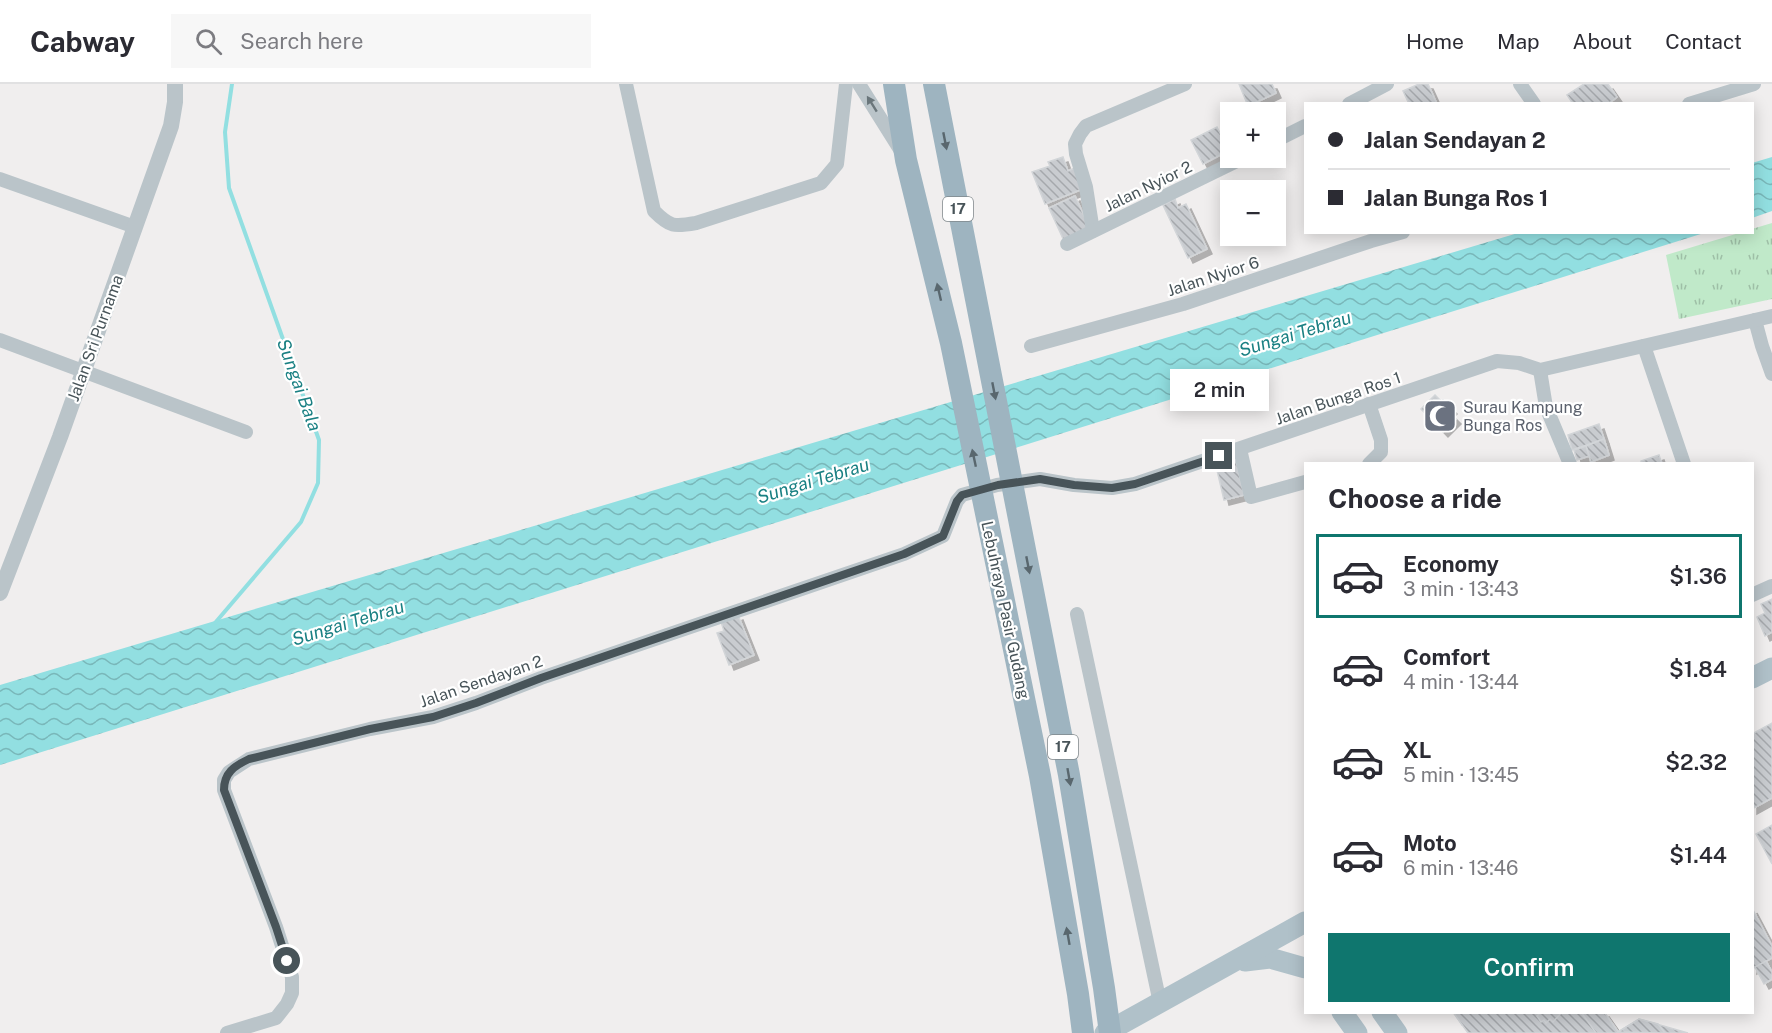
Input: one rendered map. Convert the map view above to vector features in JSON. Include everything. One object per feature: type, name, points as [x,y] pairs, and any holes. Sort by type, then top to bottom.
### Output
[{"type":"highway","name":"Lebuhraya Pasir Gudang","points":[[894,84],[906,160],[951,343],[1040,776],[1083,1033]]},
{"type":"highway","name":"Lebuhraya Pasir Gudang","points":[[934,84],[1069,775],[1110,1033]]},
{"type":"main road","points":[[1105,1033],[1304,923]]},
{"type":"main road","points":[[1284,934],[1304,962]]},
{"type":"main road","points":[[1229,964],[1270,958],[1304,968]]},
{"type":"main road","points":[[1343,1014],[1357,1033]]},
{"type":"main road","points":[[1383,1014],[1397,1033]]},
{"type":"street","name":"Jalan Sri Purnama","points":[[1,591],[171,126],[175,84]]},
{"type":"street","points":[[626,84],[654,211],[666,223],[678,226],[696,223],[821,183],[837,164],[846,84]]},
{"type":"street","points":[[859,84],[906,160]]},
{"type":"street","points":[[1093,231],[1076,144],[1080,134],[1086,126],[1185,84]]},
{"type":"street","points":[[1353,102],[1387,84]]},
{"type":"street","points":[[1520,84],[1533,102]]},
{"type":"street","points":[[1696,102],[1754,84]]},
{"type":"street","points":[[1286,136],[1304,126]]},
{"type":"street","name":"Jalan Nyior 2","points":[[1067,244],[1222,168]]},
{"type":"street","points":[[0,179],[135,227]]},
{"type":"street","name":"Jalan Nyior 6","points":[[1031,346],[1183,304],[1396,234]]},
{"type":"street","name":"Jalan Bunga Ros 1","points":[[940,538],[962,495],[989,487],[1040,479],[1112,488],[1135,484],[1497,361],[1519,363],[1540,369],[1772,316]]},
{"type":"street","points":[[1755,320],[1772,374]]},
{"type":"street","points":[[0,340],[84,369],[246,432]]},
{"type":"street","points":[[1644,346],[1683,462]]},
{"type":"street","points":[[1540,369],[1546,407],[1569,462]]},
{"type":"street","points":[[1370,404],[1381,440],[1381,452],[1372,462]]},
{"type":"street","points":[[1240,449],[1251,497],[1304,482]]},
{"type":"street","name":"Jalan Sendayan 2","points":[[227,1033],[276,1018],[292,993],[289,967],[276,927],[224,790],[224,780],[237,764],[370,729],[433,717],[904,554],[940,538]]},
{"type":"street","points":[[1754,594],[1772,586]]},
{"type":"street","points":[[1077,614],[1160,1003]]},
{"type":"green space","points":[[1772,223],[1772,299],[1679,319],[1666,255],[1736,234],[1754,234],[1754,228]]},
{"type":"water","points":[[1772,157],[1772,211],[1754,217],[1754,162]]},
{"type":"water","name":"Sungai Tebrau","points":[[1515,234],[1701,234],[0,765],[0,685]]},
{"type":"building","points":[[1239,84],[1272,84],[1276,93],[1257,102],[1246,102]]},
{"type":"building","points":[[1419,84],[1428,84],[1436,102],[1408,102],[1403,91]]},
{"type":"building","points":[[1584,84],[1608,84],[1617,97],[1611,102],[1572,102],[1567,95]]},
{"type":"building","points":[[1217,127],[1220,133],[1220,155],[1203,164],[1191,140]]},
{"type":"building","points":[[1063,157],[1068,171],[1077,167],[1085,188],[1045,204],[1032,172],[1050,166],[1048,162]]},
{"type":"building","points":[[1075,196],[1091,231],[1065,243],[1049,208]]},
{"type":"building","points":[[1175,199],[1178,208],[1186,204],[1207,249],[1188,258],[1163,205]]},
{"type":"building","name":"Surau Kampung Bunga Ros","points":[[1435,395],[1452,409],[1449,412],[1456,419],[1443,432],[1421,409]]},
{"type":"building","points":[[1599,424],[1604,439],[1572,450],[1568,435]]},
{"type":"building","points":[[1604,439],[1609,455],[1591,462],[1586,446]]},
{"type":"building","points":[[1586,446],[1589,456],[1577,460],[1574,450]]},
{"type":"building","points":[[1659,455],[1661,462],[1641,462]]},
{"type":"building","points":[[1236,461],[1244,495],[1224,500],[1216,466]]},
{"type":"building","points":[[1772,599],[1772,632],[1765,636],[1757,617],[1765,613],[1761,604]]},
{"type":"building","points":[[738,615],[754,655],[729,665],[717,633],[724,631],[721,622]]},
{"type":"building","points":[[1772,723],[1772,798],[1754,808],[1754,733]]},
{"type":"building","points":[[1772,825],[1772,864],[1756,834]]},
{"type":"building","points":[[1754,912],[1772,946],[1772,958],[1754,968]]},
{"type":"building","points":[[1766,961],[1772,972],[1772,979],[1764,984],[1755,967]]},
{"type":"building","points":[[1454,1014],[1476,1014],[1462,1025]]},
{"type":"building","points":[[1454,1014],[1605,1014],[1618,1032],[1639,1019],[1688,1033],[1468,1033]]},
{"type":"building","points":[[1539,1014],[1560,1014],[1553,1022],[1550,1019],[1546,1023],[1544,1020],[1541,1022],[1537,1016]]},
{"type":"building","points":[[1582,1014],[1605,1014],[1619,1033],[1596,1033]]},
{"type":"building","points":[[1639,1019],[1658,1024],[1665,1033],[1618,1032]]},
{"type":"waterway","name":"Sungai Bala","points":[[215,623],[301,522],[318,483],[319,440],[229,188],[225,132],[232,84]]},
{"type":"place","name":"Surau Kampung Bunga Ros","points":[[1440,416]]},
{"type":"route","points":[[287,961],[224,790],[224,780],[237,764],[370,729],[433,717],[904,554],[943,536],[957,501],[962,495],[998,485],[1040,479],[1112,488],[1135,484],[1219,456]]}]
